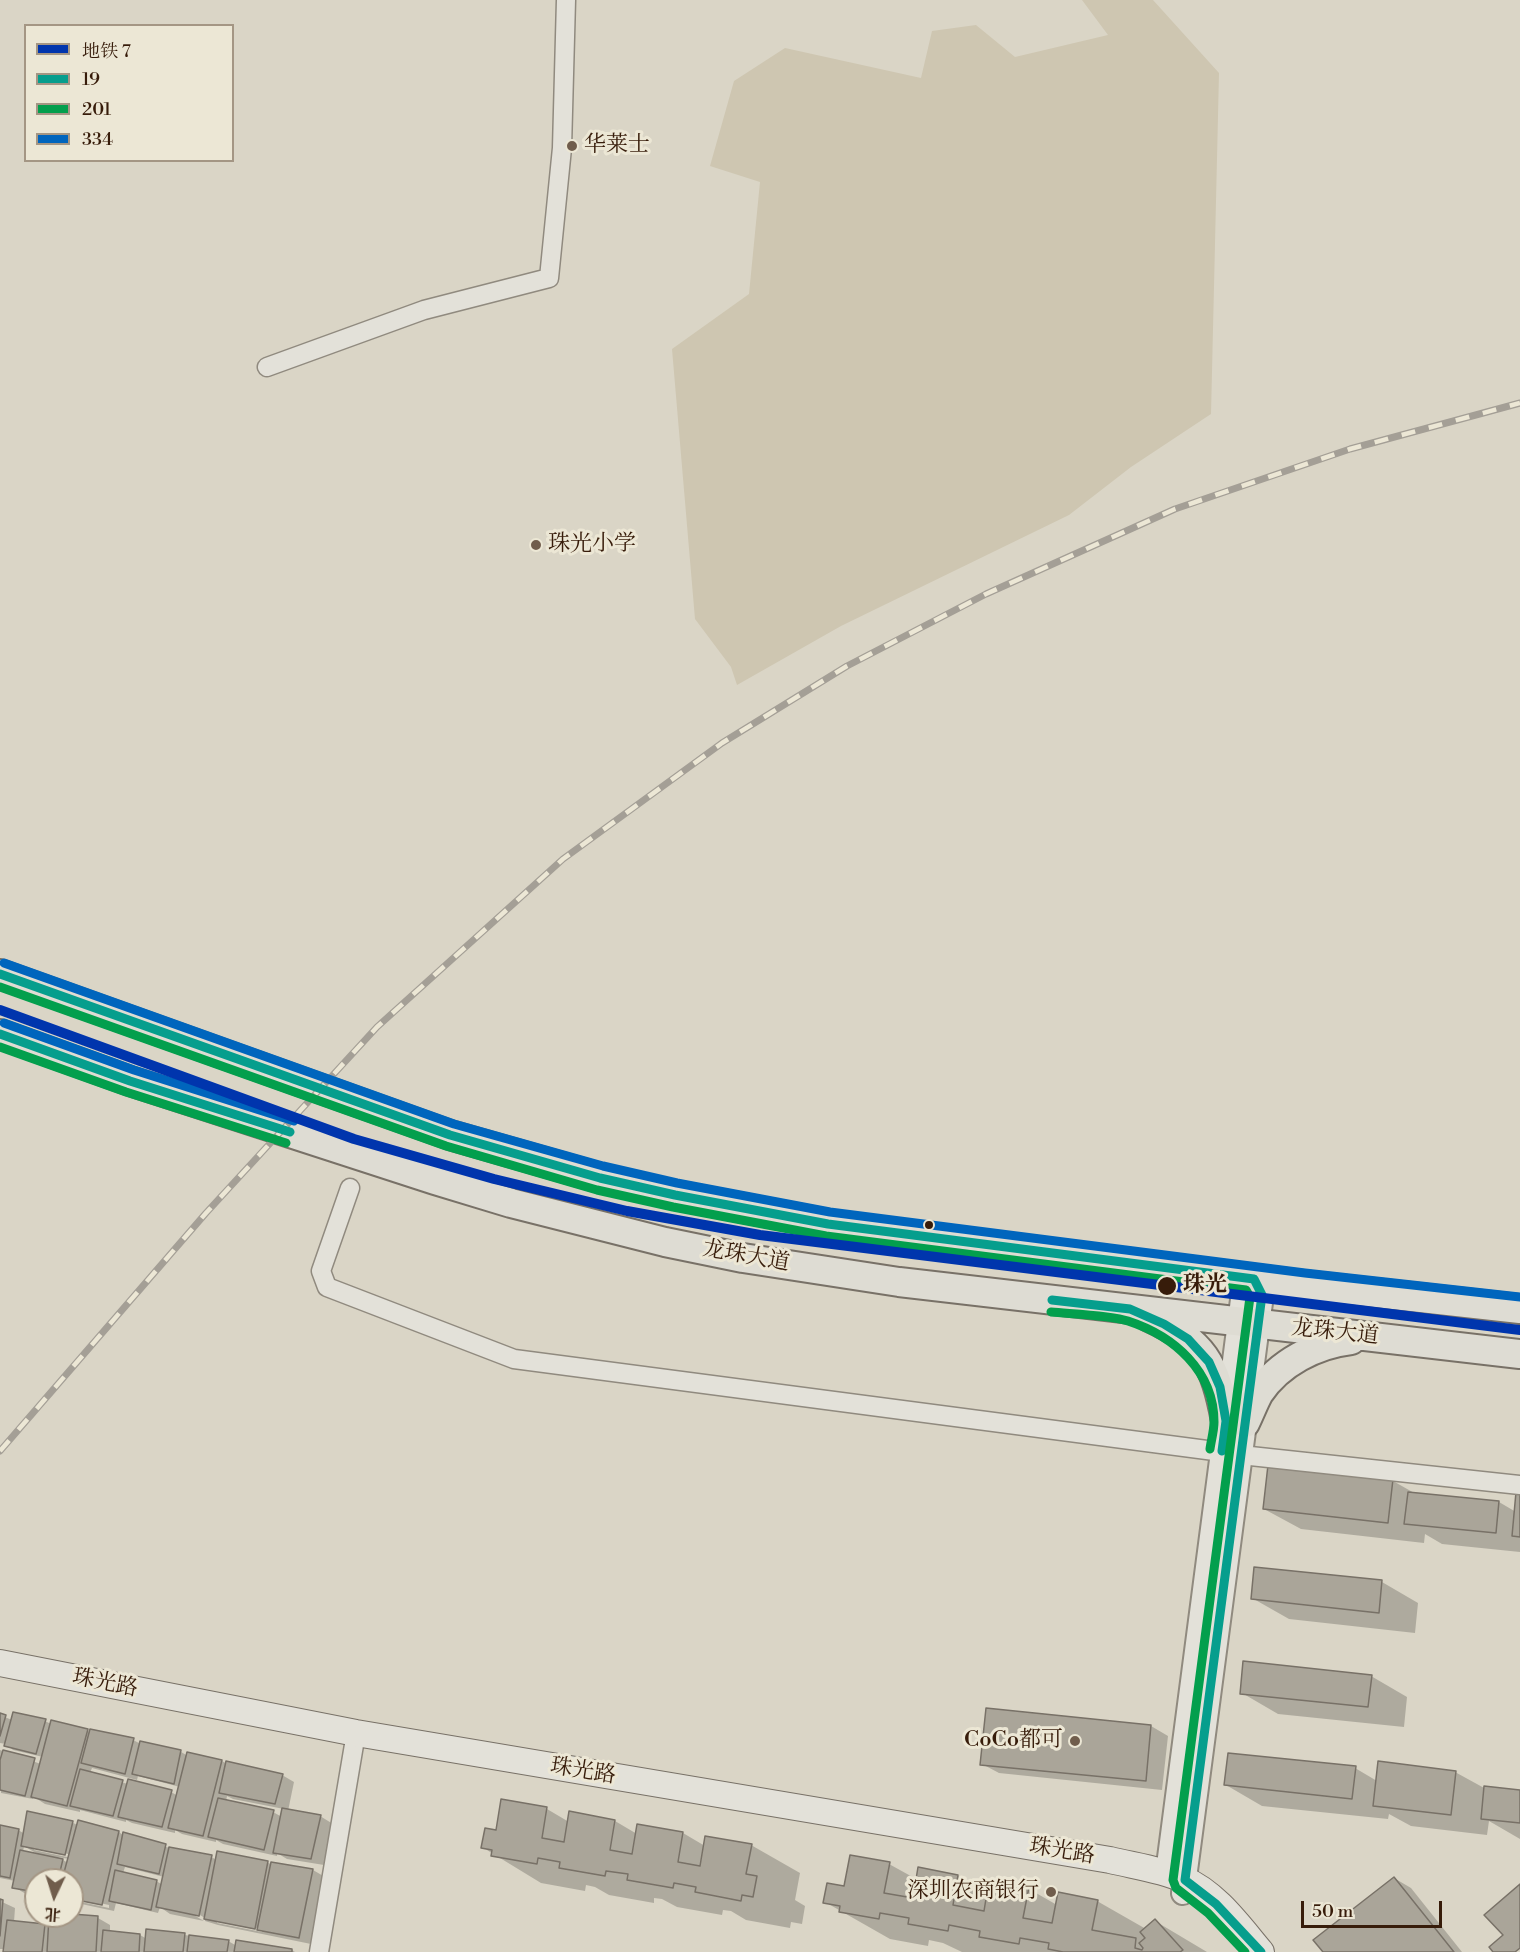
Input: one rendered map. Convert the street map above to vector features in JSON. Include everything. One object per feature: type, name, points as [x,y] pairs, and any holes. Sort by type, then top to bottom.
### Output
[{"type":"main road","points":[[0,962],[34,986]]},
{"type":"main road","name":"龙珠大道","points":[[0,974],[387,1114],[471,1142],[675,1196],[828,1224],[1254,1279],[1520,1309]]},
{"type":"main road","name":"龙珠大道","points":[[0,1034],[130,1081],[511,1203],[599,1226],[743,1258],[821,1271],[1520,1354]]},
{"type":"main road","points":[[1130,1309],[1164,1324],[1188,1339],[1209,1362],[1235,1422],[1278,1371],[1305,1353],[1338,1342],[1376,1337]]},
{"type":"main road","name":"珠光路","points":[[0,1663],[356,1733],[1110,1860],[1206,1893],[1226,1911],[1261,1952]]},
{"type":"main road","name":"珠光路","points":[[1179,1882],[1241,1952]]},
{"type":"street","points":[[267,367],[424,310],[549,278],[562,148],[566,0]]},
{"type":"street","points":[[351,1188],[321,1271],[327,1287],[514,1359],[1231,1454],[1520,1485]]},
{"type":"street","points":[[1179,1882],[1249,1323],[1243,1292],[1254,1279]]},
{"type":"street","points":[[319,1952],[356,1733]]},
{"type":"shaded area","points":[[1082,0],[1153,0],[1219,73],[1211,414],[1131,467],[1069,515],[841,626],[737,685],[731,667],[695,619],[672,349],[749,294],[760,182],[710,166],[734,81],[785,48],[921,78],[932,31],[976,25],[1015,57],[1108,35]]},
{"type":"building","points":[[1268,1465],[1393,1479],[1388,1523],[1263,1509]]},
{"type":"building","points":[[1408,1492],[1499,1501],[1496,1533],[1404,1524]]},
{"type":"building","points":[[1516,1492],[1520,1492],[1520,1537],[1512,1536]]},
{"type":"building","points":[[1254,1567],[1382,1580],[1379,1613],[1251,1599]]},
{"type":"building","points":[[1243,1661],[1372,1675],[1368,1707],[1240,1694]]},
{"type":"building","points":[[986,1708],[1151,1725],[1146,1781],[980,1765]]},
{"type":"building","points":[[13,1712],[46,1719],[36,1754],[4,1746]]},
{"type":"building","points":[[0,1713],[6,1715],[0,1736]]},
{"type":"building","points":[[51,1720],[88,1729],[67,1806],[31,1797]]},
{"type":"building","points":[[90,1729],[134,1738],[125,1774],[81,1763]]},
{"type":"building","points":[[140,1741],[181,1750],[174,1784],[132,1774]]},
{"type":"building","points":[[3,1750],[35,1758],[25,1796],[0,1790],[0,1760]]},
{"type":"building","points":[[187,1752],[222,1760],[203,1836],[168,1828]]},
{"type":"building","points":[[1228,1753],[1356,1766],[1352,1799],[1224,1785]]},
{"type":"building","points":[[226,1761],[283,1774],[275,1804],[219,1793]]},
{"type":"building","points":[[1378,1761],[1456,1771],[1451,1815],[1373,1806]]},
{"type":"building","points":[[80,1769],[123,1780],[113,1816],[70,1806]]},
{"type":"building","points":[[128,1779],[172,1790],[162,1827],[118,1817]]},
{"type":"building","points":[[1484,1786],[1520,1790],[1520,1823],[1481,1819]]},
{"type":"building","points":[[218,1798],[274,1810],[264,1850],[208,1837]]},
{"type":"building","points":[[501,1799],[547,1807],[542,1838],[564,1842],[569,1811],[615,1820],[610,1850],[632,1854],[637,1824],[683,1832],[678,1862],[700,1866],[705,1836],[752,1844],[746,1874],[757,1876],[753,1897],[742,1895],[741,1901],[695,1892],[696,1887],[674,1883],[673,1888],[627,1880],[628,1874],[606,1871],[605,1876],[559,1868],[560,1862],[538,1858],[537,1864],[491,1856],[492,1850],[481,1848],[485,1828],[496,1830]]},
{"type":"building","points":[[282,1808],[321,1815],[311,1859],[273,1853]]},
{"type":"building","points":[[27,1811],[73,1821],[65,1855],[21,1846]]},
{"type":"building","points":[[78,1820],[119,1831],[102,1905],[84,1901],[84,1868],[65,1868]]},
{"type":"building","points":[[0,1825],[19,1829],[10,1878],[0,1876]]},
{"type":"building","points":[[123,1832],[166,1844],[159,1874],[117,1864]]},
{"type":"building","points":[[169,1847],[212,1855],[199,1916],[156,1907]]},
{"type":"building","points":[[20,1850],[63,1859],[61,1868],[24,1868],[24,1890],[12,1888]]},
{"type":"building","points":[[217,1851],[268,1861],[255,1929],[204,1919]]},
{"type":"building","points":[[850,1855],[890,1862],[884,1893],[913,1898],[918,1867],[958,1875],[953,1905],[984,1911],[989,1880],[1029,1887],[1023,1918],[1052,1923],[1058,1892],[1098,1900],[1092,1930],[1136,1938],[1135,1948],[1142,1950],[1139,1943],[1145,1938],[1140,1932],[1155,1919],[1183,1950],[1180,1952],[1063,1952],[1048,1949],[1049,1943],[1020,1938],[1019,1944],[979,1937],[980,1931],[949,1925],[948,1931],[908,1924],[909,1918],[880,1913],[879,1919],[839,1912],[840,1906],[823,1903],[827,1883],[844,1886]]},
{"type":"building","points":[[271,1862],[313,1869],[299,1938],[257,1930]]},
{"type":"building","points":[[115,1870],[157,1880],[151,1910],[109,1901]]},
{"type":"building","points":[[1394,1877],[1454,1952],[1323,1952],[1313,1940]]},
{"type":"building","points":[[1520,1884],[1520,1948],[1515,1952],[1493,1952],[1489,1947],[1503,1935],[1484,1915]]},
{"type":"building","points":[[0,1899],[3,1900],[0,1936]]},
{"type":"building","points":[[84,1915],[98,1916],[96,1952],[47,1952],[48,1928],[84,1928]]},
{"type":"building","points":[[7,1920],[24,1922],[24,1928],[45,1928],[42,1952],[3,1952]]},
{"type":"building","points":[[146,1929],[185,1933],[183,1952],[144,1952]]},
{"type":"building","points":[[103,1930],[140,1934],[139,1952],[101,1952]]},
{"type":"building","points":[[189,1935],[229,1940],[227,1952],[187,1952]]},
{"type":"building","points":[[236,1940],[292,1949],[292,1952],[234,1952]]},
{"type":"railway","points":[[0,1451],[206,1213],[377,1027],[563,859],[722,743],[847,666],[986,594],[1175,509],[1350,449],[1520,403]]},
{"type":"metro line","name":"7","points":[[0,1010],[354,1139],[494,1179],[627,1211],[760,1235],[1520,1330]]},
{"type":"transit line","name":"334","points":[[4,963],[454,1124],[603,1166],[677,1183],[830,1212],[1305,1273],[1520,1297]]},
{"type":"transit line","name":"19","points":[[0,974],[450,1135],[600,1178],[675,1195],[828,1224],[1254,1279],[1262,1295],[1185,1880],[1216,1904],[1261,1952]]},
{"type":"transit line","name":"201","points":[[0,987],[446,1146],[597,1190],[826,1236],[1246,1290],[1250,1297],[1173,1880],[1176,1888],[1208,1913],[1245,1952]]},
{"type":"transit line","name":"334","points":[[4,1023],[134,1070],[294,1121]]},
{"type":"transit line","name":"19","points":[[0,1034],[130,1081],[290,1132]]},
{"type":"transit line","name":"201","points":[[0,1047],[126,1092],[286,1143]]},
{"type":"transit line","name":"19","points":[[1052,1300],[1130,1309],[1164,1324],[1188,1339],[1209,1362],[1220,1387],[1226,1421],[1222,1451]]},
{"type":"transit line","name":"201","points":[[1051,1312],[1101,1316],[1128,1321],[1161,1336],[1175,1346],[1199,1372],[1207,1387],[1214,1422],[1210,1449]]},
{"type":"place","name":"华莱士","points":[[572,146]]},
{"type":"place","name":"珠光小学","points":[[536,545]]},
{"type":"place","name":"珠光","points":[[1167,1286]]},
{"type":"place","name":"CoCo都可","points":[[1075,1741]]},
{"type":"place","name":"深圳农商银行","points":[[1051,1892]]}]
